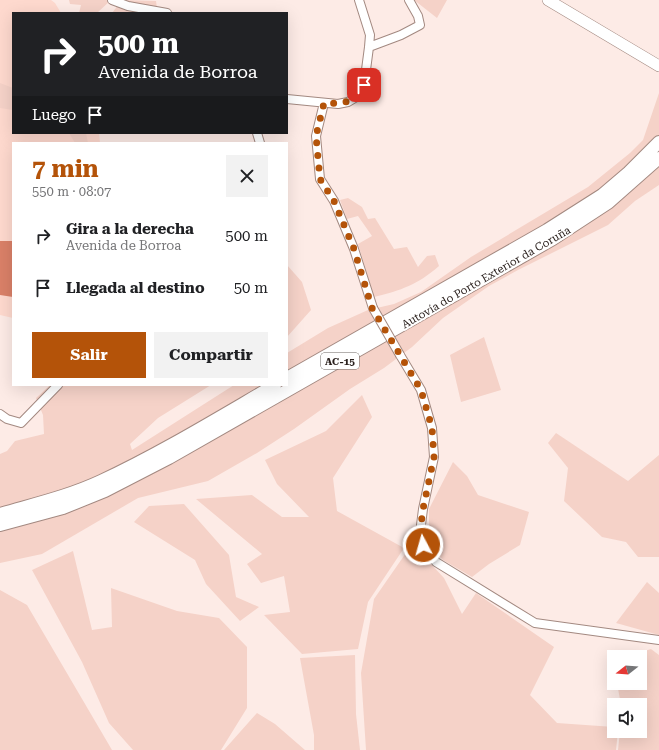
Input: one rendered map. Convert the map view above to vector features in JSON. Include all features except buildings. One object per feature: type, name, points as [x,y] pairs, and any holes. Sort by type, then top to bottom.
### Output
[{"type":"highway","name":"Autovía do Porto Exterior da Coruña","points":[[288,377],[547,230],[602,195],[629,172],[659,142]]},
{"type":"highway","name":"Autovía do Porto Exterior da Coruña","points":[[0,525],[63,508],[105,491],[169,458],[553,239],[608,203],[659,158]]},
{"type":"highway","points":[[0,514],[60,497],[101,481],[164,449],[273,386]]},
{"type":"main road","points":[[548,0],[659,66]]},
{"type":"street","points":[[112,0],[128,6],[161,12]]},
{"type":"street","points":[[288,99],[338,104],[348,102],[358,96],[364,85],[370,47],[370,35],[360,0]]},
{"type":"street","points":[[370,47],[401,35],[420,25],[418,16],[409,0]]},
{"type":"street","points":[[324,103],[316,136],[320,179],[334,201],[354,249],[372,308],[421,390],[432,428],[434,457],[423,509],[420,533],[423,545],[436,562],[535,623],[659,640]]},
{"type":"street","points":[[0,414],[7,419],[20,424],[57,386]]},
{"type":"shaded area","points":[[0,0],[51,0],[55,3],[60,12],[12,12],[12,134],[99,134],[100,142],[12,142],[12,318],[0,315]]},
{"type":"shaded area","points":[[69,0],[111,0],[98,12],[79,12],[81,5],[70,4]]},
{"type":"shaded area","points":[[122,0],[156,1],[157,8],[154,12],[113,12]]},
{"type":"shaded area","points":[[414,0],[447,0],[437,18]]},
{"type":"shaded area","points":[[0,83],[12,88],[12,110],[0,108]]},
{"type":"shaded area","points":[[659,93],[659,185],[635,201],[608,225],[489,286],[443,318],[412,347],[384,368],[350,389],[294,429],[257,453],[208,481],[138,498],[42,554],[0,563],[0,454],[7,451],[15,441],[44,434],[43,415],[36,398],[49,386],[209,386],[158,418],[130,444],[132,450],[232,386],[288,386],[288,352],[328,328],[368,310],[394,304],[421,292],[471,257],[588,187],[630,153],[643,140]]},
{"type":"shaded area","points":[[70,134],[86,134],[88,142],[74,142]]},
{"type":"shaded area","points":[[348,198],[362,207],[368,219],[375,218],[394,249],[407,247],[418,267],[427,256],[435,255],[439,266],[424,278],[409,286],[374,297],[358,244],[372,236],[358,216],[347,219],[340,200]]},
{"type":"shaded area","points":[[0,241],[12,241],[12,297],[0,295]]},
{"type":"shaded area","points":[[288,266],[302,282],[311,310],[288,336]]},
{"type":"shaded area","points":[[484,337],[501,390],[461,402],[450,355]]},
{"type":"shaded area","points":[[362,395],[372,417],[333,478],[337,511],[404,548],[368,602],[358,649],[302,654],[264,615],[290,612],[284,576],[261,583],[247,564],[262,554],[196,499],[252,495],[282,517],[309,517],[277,484],[265,460],[326,431]]},
{"type":"shaded area","points":[[556,433],[628,481],[659,455],[659,557],[638,557],[626,542],[602,537],[564,501],[568,468],[548,443]]},
{"type":"shaded area","points":[[453,462],[467,476],[478,495],[529,512],[520,545],[489,564],[472,577],[443,560],[429,545],[429,509]]},
{"type":"shaded area","points":[[184,504],[229,555],[236,597],[259,607],[240,621],[206,584],[195,560],[134,522],[149,506]]},
{"type":"shaded area","points":[[408,550],[429,562],[444,578],[462,614],[476,593],[554,647],[530,695],[557,723],[607,727],[607,738],[617,738],[616,750],[366,750],[361,673],[374,599]]},
{"type":"shaded area","points":[[73,551],[92,630],[112,627],[111,588],[177,611],[219,618],[247,647],[247,708],[221,750],[133,750],[109,723],[82,662],[32,570]]},
{"type":"shaded area","points":[[647,582],[659,593],[659,635],[616,623]]},
{"type":"shaded area","points":[[0,590],[27,605],[112,750],[0,750]]},
{"type":"shaded area","points":[[651,649],[659,655],[659,750],[618,750],[619,738],[647,738],[647,698],[620,698],[618,690],[647,690],[647,650]]},
{"type":"shaded area","points":[[355,655],[356,714],[360,750],[314,750],[314,735],[300,658]]},
{"type":"shaded area","points":[[257,713],[275,724],[305,750],[224,750]]},
{"type":"route","points":[[364,85],[358,96],[348,102],[338,104],[324,103],[316,136],[320,179],[334,201],[354,249],[372,308],[421,390],[432,428],[434,457],[423,509],[420,533],[423,545]]}]
